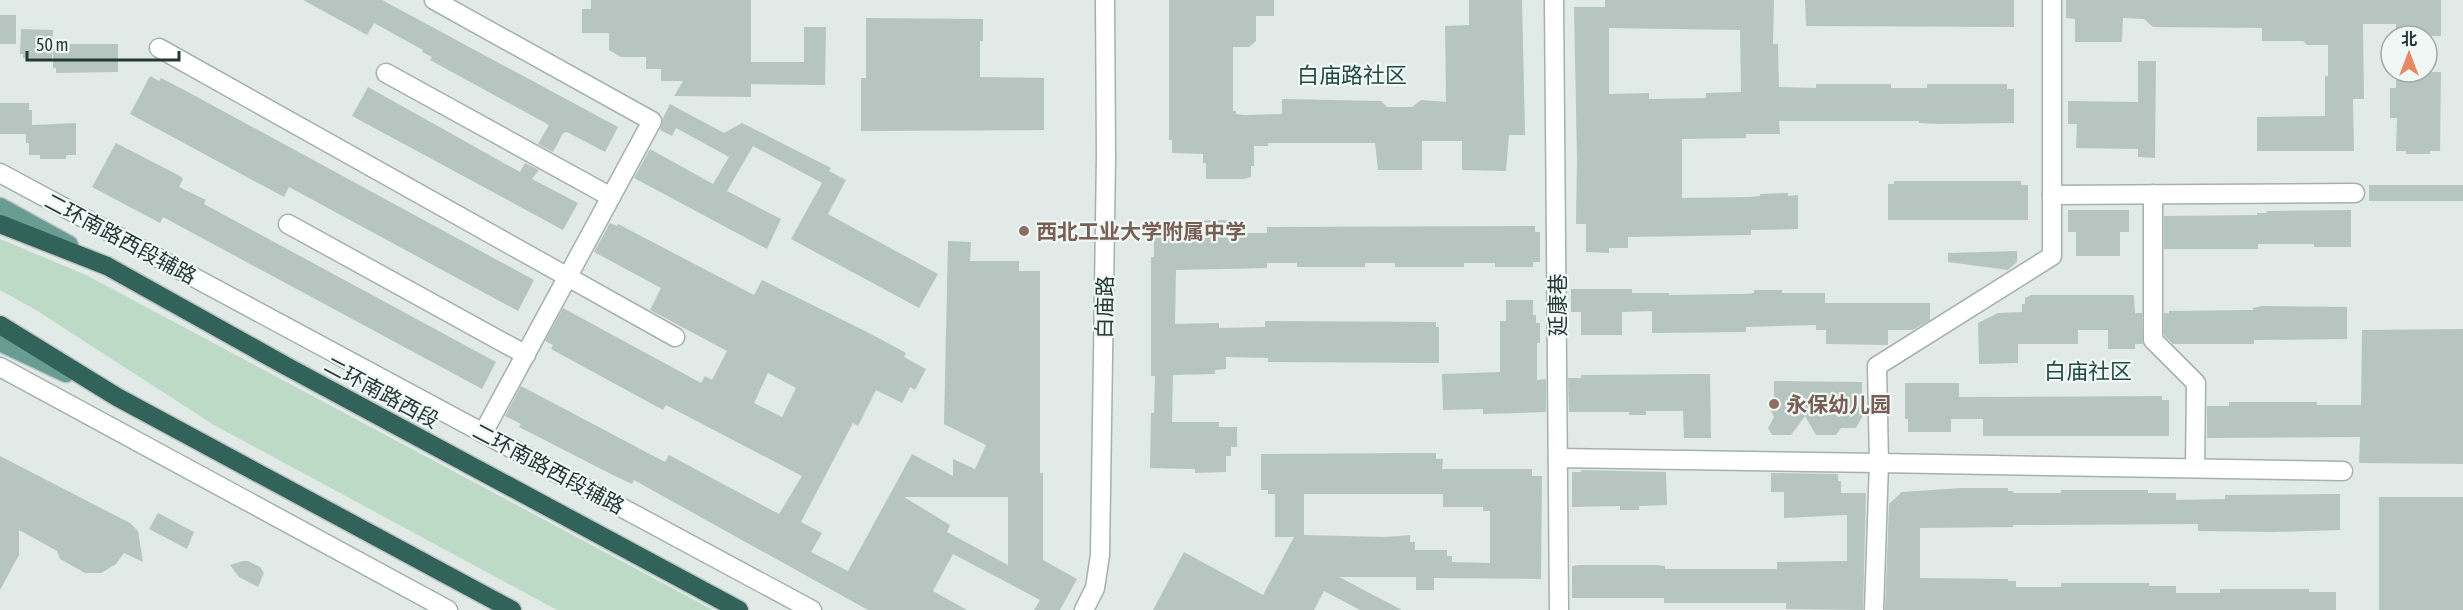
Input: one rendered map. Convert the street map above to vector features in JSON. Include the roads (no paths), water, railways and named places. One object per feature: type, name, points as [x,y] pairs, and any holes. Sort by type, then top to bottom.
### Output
[{"type":"highway","name":"二环南路西段","points":[[0,224],[107,266],[286,366],[739,610]]},
{"type":"highway","points":[[0,325],[117,397],[512,610]]},
{"type":"main road","points":[[0,207],[107,266]]},
{"type":"main road","points":[[0,342],[117,397]]},
{"type":"street","points":[[434,0],[652,121],[483,433]]},
{"type":"street","name":"白庙路","points":[[1083,610],[1095,588],[1100,555],[1106,0]]},
{"type":"street","name":"延康巷","points":[[1554,0],[1559,610]]},
{"type":"street","points":[[1874,610],[1879,463],[1878,366],[2052,256],[2052,0]]},
{"type":"street","points":[[159,48],[675,337]]},
{"type":"street","points":[[386,73],[611,197]]},
{"type":"street","name":"二环南路西段辅路","points":[[0,173],[812,610]]},
{"type":"street","points":[[2052,195],[2355,193]]},
{"type":"street","points":[[2153,194],[2153,340],[2196,383],[2195,468]]},
{"type":"street","points":[[288,224],[526,355]]},
{"type":"street","points":[[0,367],[448,610]]},
{"type":"street","points":[[1558,458],[2343,471]]},
{"type":"place","name":"西北工业大学附属中学","points":[[1024,231]]},
{"type":"place","name":"永保幼儿园","points":[[1774,404]]},
{"type":"district","name":"白庙路社区","points":[[1352,75]]},
{"type":"district","name":"白庙社区","points":[[2088,371]]}]
